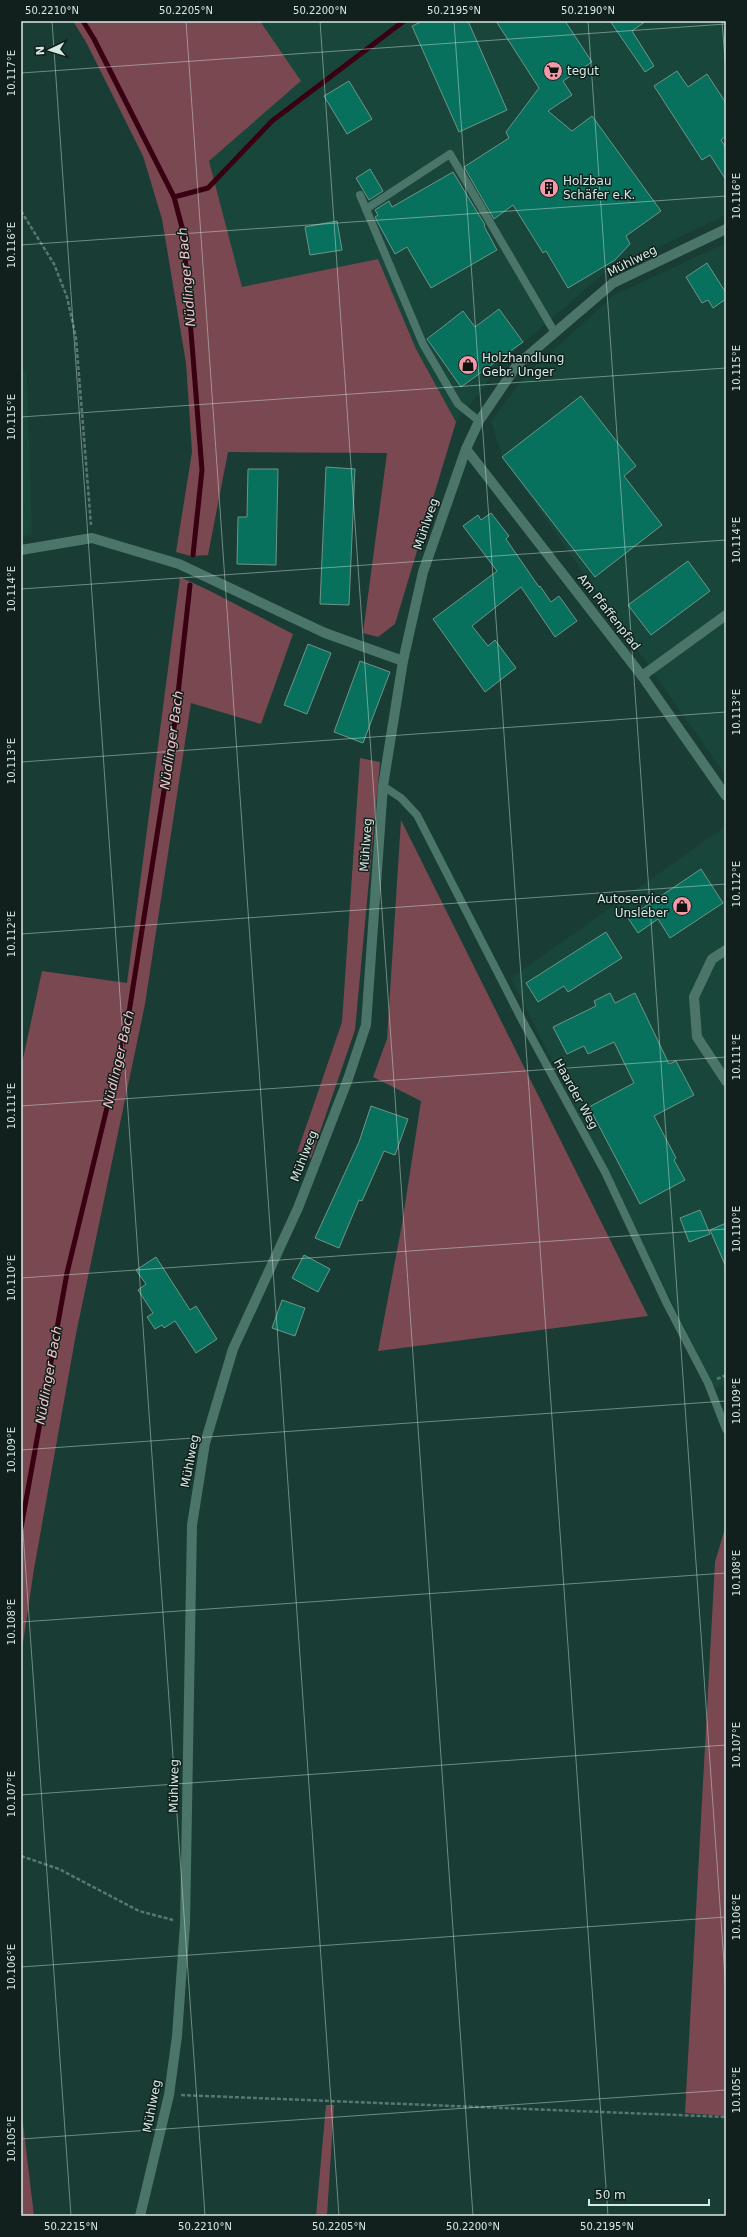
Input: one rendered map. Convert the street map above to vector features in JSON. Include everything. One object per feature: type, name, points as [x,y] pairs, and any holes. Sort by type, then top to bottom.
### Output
[{"type":"street","name":"Mühlweg","points":[[140,2216],[169,2095],[177,2036],[185,1924],[192,1525],[205,1443],[233,1349],[298,1208],[348,1079],[366,1025],[383,786],[403,661],[423,572],[466,448],[479,422],[517,366],[613,283],[726,229]]},
{"type":"street","name":"Am Pfaffenpfad","points":[[466,448],[642,676],[726,796]]},
{"type":"street","points":[[21,550],[92,538],[179,564],[325,633],[403,661]]},
{"type":"street","points":[[642,676],[726,615]]},
{"type":"street","points":[[726,950],[712,959],[694,997],[697,1037],[726,1081]]},
{"type":"lane","points":[[366,210],[450,154],[555,333]]},
{"type":"lane","points":[[360,195],[423,344],[458,404],[479,422]]},
{"type":"lane","name":"Haarder Weg","points":[[383,786],[401,798],[417,815],[522,1020],[605,1172],[668,1304],[708,1383],[726,1429]]},
{"type":"path","points":[[21,212],[54,264],[67,297],[76,338],[92,538]]},
{"type":"path","points":[[21,1856],[59,1869],[139,1911],[185,1924]]},
{"type":"path","points":[[169,2095],[726,2117]]},
{"type":"shaded area","points":[[73,21],[260,21],[301,81],[209,161],[242,287],[378,259],[416,349],[456,422],[395,624],[378,637],[363,633],[387,453],[228,452],[208,555],[191,556],[176,552],[192,452],[186,363],[162,219],[143,156],[86,42]]},
{"type":"shaded area","points":[[260,21],[721,21],[726,32],[726,215],[603,274],[507,357],[456,422],[416,349],[378,259],[242,287],[209,161],[301,81]]},
{"type":"shaded area","points":[[726,243],[726,776],[502,457],[491,421],[528,373],[614,295]]},
{"type":"shaded area","points":[[21,367],[27,374],[32,535],[21,537]]},
{"type":"shaded area","points":[[180,577],[293,634],[261,724],[191,703],[145,1004],[76,1334],[34,1569],[21,1656],[21,1068],[42,971],[127,983]]},
{"type":"shaded area","points":[[360,758],[380,762],[355,1030],[311,1158],[297,1153],[342,1022]]},
{"type":"shaded area","points":[[401,820],[648,1316],[378,1351],[402,1224],[421,1101],[373,1077],[387,1039]]},
{"type":"shaded area","points":[[726,826],[726,1384],[715,1389],[511,978]]},
{"type":"shaded area","points":[[726,1525],[726,2116],[685,2113],[715,1562]]},
{"type":"shaded area","points":[[326,2105],[334,2105],[327,2216],[316,2216]]},
{"type":"shaded area","points":[[21,2107],[34,2216],[21,2216]]},
{"type":"building","points":[[423,21],[468,21],[507,110],[459,132],[412,26]]},
{"type":"building","points":[[496,21],[565,21],[592,62],[563,81],[572,95],[548,111],[572,131],[592,116],[661,211],[626,236],[630,244],[615,260],[568,288],[546,251],[543,253],[513,205],[494,219],[464,167],[509,138],[506,132],[539,88]]},
{"type":"building","points":[[610,21],[646,21],[632,31],[654,66],[645,72]]},
{"type":"building","points":[[677,71],[688,87],[707,74],[726,103],[726,136],[721,140],[726,148],[726,180],[710,155],[702,160],[654,86]]},
{"type":"building","points":[[349,81],[372,119],[347,134],[324,96]]},
{"type":"building","points":[[370,169],[383,191],[369,200],[356,178]]},
{"type":"building","points":[[453,172],[485,225],[484,226],[497,250],[431,288],[407,247],[395,254],[375,217],[378,215],[375,210],[389,201],[392,207]]},
{"type":"building","points":[[337,221],[342,250],[310,255],[305,227]]},
{"type":"building","points":[[707,263],[726,293],[726,299],[713,308],[708,300],[702,303],[686,277]]},
{"type":"building","name":"Holzhandlung Gebr. Unger","points":[[499,309],[523,342],[461,387],[427,339],[463,311],[475,327]]},
{"type":"building","points":[[581,396],[636,466],[624,476],[662,525],[595,577],[502,457]]},
{"type":"building","points":[[326,467],[355,469],[349,605],[320,604]]},
{"type":"building","points":[[248,469],[278,469],[276,565],[237,564],[238,517],[247,517]]},
{"type":"building","points":[[491,513],[509,536],[506,539],[539,587],[540,586],[551,602],[559,596],[577,621],[555,637],[521,587],[472,626],[488,646],[495,640],[516,668],[485,692],[433,619],[497,571],[463,526],[478,515],[481,520]]},
{"type":"building","points":[[688,561],[710,591],[651,635],[628,605]]},
{"type":"building","points":[[308,644],[331,653],[307,714],[284,705]]},
{"type":"building","points":[[360,661],[390,672],[363,743],[334,732]]},
{"type":"building","name":"Autoservice Unsleber","points":[[701,869],[723,903],[670,938],[658,919],[638,933],[628,918]]},
{"type":"building","points":[[606,932],[622,958],[568,992],[564,986],[538,1002],[526,983]]},
{"type":"building","points":[[610,993],[615,1003],[635,993],[669,1064],[676,1061],[694,1095],[654,1116],[676,1158],[674,1160],[685,1180],[640,1204],[589,1107],[634,1083],[614,1042],[588,1054],[584,1046],[567,1054],[553,1027],[596,1006],[594,1001]]},
{"type":"building","points":[[371,1106],[408,1119],[395,1155],[384,1151],[362,1201],[359,1200],[339,1248],[315,1238],[359,1142]]},
{"type":"building","points":[[700,1210],[710,1234],[689,1242],[680,1218]]},
{"type":"building","points":[[726,1223],[726,1267],[710,1230]]},
{"type":"building","points":[[304,1255],[330,1269],[318,1292],[292,1278]]},
{"type":"building","points":[[156,1257],[190,1310],[196,1306],[217,1339],[196,1353],[175,1321],[164,1328],[162,1325],[155,1329],[147,1317],[153,1313],[138,1290],[146,1284],[136,1270]]},
{"type":"building","points":[[282,1300],[305,1308],[295,1336],[272,1328]]},
{"type":"waterway","name":"Nüdlinger Bach","points":[[83,21],[94,39],[174,197],[183,231],[202,470],[193,555]]},
{"type":"waterway","points":[[174,197],[208,188],[272,121],[404,21]]},
{"type":"waterway","name":"Nüdlinger Bach","points":[[21,1528],[67,1273],[127,1025],[175,721],[190,585]]},
{"type":"place","name":"tegut","points":[[553,71]]},
{"type":"place","name":"Holzbau Schäfer e.K.","points":[[549,188]]},
{"type":"place","name":"Holzhandlung Gebr. Unger","points":[[468,365]]},
{"type":"place","name":"Autoservice Unsleber","points":[[682,906]]}]
